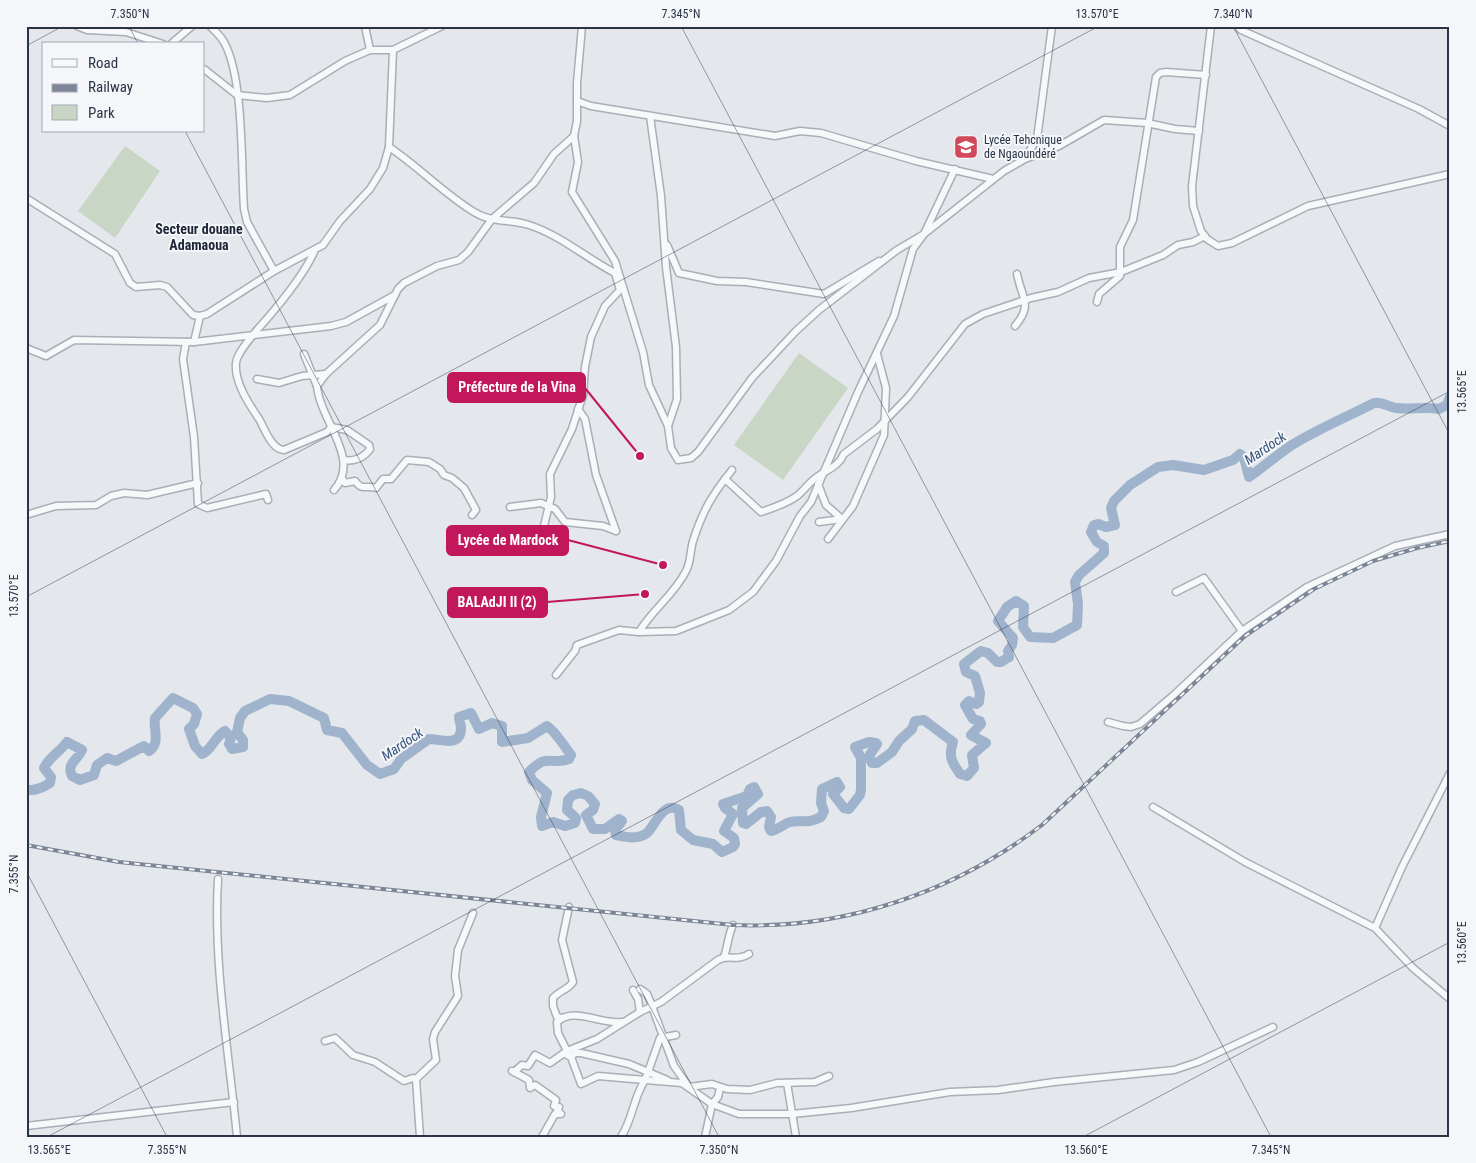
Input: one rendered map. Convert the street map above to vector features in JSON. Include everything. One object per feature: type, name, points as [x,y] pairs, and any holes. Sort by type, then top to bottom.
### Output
[{"type":"street","points":[[77,26],[87,30],[126,32],[157,42]]},
{"type":"street","points":[[173,42],[192,26]]},
{"type":"street","points":[[210,26],[224,41],[233,61],[244,209],[247,222],[274,271]]},
{"type":"street","points":[[365,26],[370,50]]},
{"type":"street","points":[[205,70],[237,95],[267,98],[290,94],[345,61],[370,50],[393,50],[442,26]]},
{"type":"street","points":[[582,26],[577,121],[574,136],[578,162],[572,192],[615,261],[643,352],[649,385],[668,426],[674,455],[678,460],[691,458],[752,378],[796,331],[819,310],[896,250]]},
{"type":"street","points":[[1024,159],[1037,140],[1052,26]]},
{"type":"street","points":[[1211,26],[1192,186],[1195,217],[1205,236],[1218,246],[1232,243],[1308,206],[1450,174]]},
{"type":"street","points":[[1237,26],[1241,30],[1419,109],[1450,126]]},
{"type":"street","points":[[26,198],[115,254],[130,283],[136,287],[160,285],[167,287],[193,315],[207,314],[274,271],[314,252],[323,245],[340,221],[370,189],[383,168],[389,147],[393,50]]},
{"type":"street","points":[[1097,302],[1099,294],[1120,276],[1120,247],[1133,220],[1147,123],[1156,77],[1160,73],[1206,75]]},
{"type":"street","points":[[577,102],[591,106],[775,136],[800,130],[821,134],[916,161],[993,179]]},
{"type":"street","points":[[650,116],[662,196],[663,234],[676,347],[677,399],[668,426]]},
{"type":"street","points":[[663,234],[679,273],[717,281],[746,282],[824,294],[924,234],[993,179],[1024,159],[1059,146],[1104,120],[1147,123],[1175,129],[1199,131]]},
{"type":"street","points":[[318,386],[326,374],[380,325],[395,295],[404,283],[437,266],[459,260],[479,240],[492,219],[534,183],[554,154],[574,136]]},
{"type":"street","points":[[389,147],[473,212],[492,219],[531,225],[564,240],[596,263],[615,273],[620,290],[605,306],[591,337],[584,367],[583,395],[572,429],[550,474],[551,497],[542,534],[531,546]]},
{"type":"street","points":[[556,675],[575,651],[577,645],[619,630],[639,632],[676,631],[702,622],[745,600],[776,561],[800,516],[811,502],[900,300],[913,249],[924,234],[955,169]]},
{"type":"street","points":[[725,479],[760,512],[781,505],[797,496],[823,473],[833,469],[844,454],[884,422],[918,386],[932,364],[945,351],[965,324],[983,314],[1024,300],[1058,292],[1089,278],[1121,272],[1163,256],[1178,245],[1193,242],[1205,236]]},
{"type":"street","points":[[314,252],[308,265],[236,361],[236,370],[246,396],[274,446],[284,450],[327,432],[331,427]]},
{"type":"street","points":[[1015,326],[1025,313],[1024,300],[1017,274]]},
{"type":"street","points":[[26,348],[46,356],[74,340],[194,342],[331,326],[346,322],[395,295]]},
{"type":"street","points":[[194,342],[200,316]]},
{"type":"street","points":[[186,342],[184,359],[198,483],[197,499],[202,507],[266,494],[268,500]]},
{"type":"street","points":[[304,354],[308,368],[318,386],[344,460],[343,480],[334,490]]},
{"type":"street","points":[[828,540],[853,506],[884,435],[886,388],[877,354]]},
{"type":"street","points":[[257,379],[279,383],[313,374],[326,374]]},
{"type":"street","points":[[510,507],[535,503],[555,509],[565,522],[603,526],[616,531],[596,475],[585,419],[578,409]]},
{"type":"street","points":[[331,427],[347,430],[369,445],[367,453],[352,461],[344,460]]},
{"type":"street","points":[[343,480],[345,483],[355,481],[359,487],[376,488],[383,479],[391,479],[407,460],[430,462],[440,469],[444,475],[452,478],[464,488],[476,510],[472,515]]},
{"type":"street","points":[[639,632],[648,616],[676,589],[688,569],[694,540],[709,499],[732,470]]},
{"type":"street","points":[[26,515],[56,506],[96,504],[112,496],[124,493],[148,495],[198,483]]},
{"type":"street","points":[[818,484],[826,505],[842,519]]},
{"type":"street","points":[[819,522],[842,519]]},
{"type":"street","points":[[1108,722],[1131,727],[1140,724],[1242,631],[1307,587],[1395,546],[1450,534]]},
{"type":"street","points":[[1176,592],[1204,578],[1242,631]]},
{"type":"street","points":[[1375,928],[1402,867],[1450,773]]},
{"type":"street","points":[[1153,806],[1245,862],[1375,928],[1413,968],[1450,999]]},
{"type":"street","points":[[218,879],[217,905],[222,991],[238,1137]]},
{"type":"street","points":[[562,1018],[558,1017],[555,1012],[553,998],[571,986],[573,982],[562,940],[569,907]]},
{"type":"street","points":[[325,1041],[335,1038],[353,1055],[375,1062],[404,1081],[416,1079],[436,1060],[433,1039],[435,1032],[458,996],[455,976],[458,950],[473,913]]},
{"type":"street","points":[[542,1137],[548,1123],[555,1114],[561,1114],[557,1112],[558,1107],[554,1106],[556,1100],[535,1085],[530,1088],[529,1080],[513,1072],[522,1065],[528,1066],[531,1058],[535,1055],[550,1063],[597,1039],[640,1012],[652,1007],[724,957],[728,950],[728,935],[733,925]]},
{"type":"street","points":[[724,957],[736,960],[749,954]]},
{"type":"street","points":[[640,1012],[636,990],[647,994],[674,1066],[689,1087],[712,1104],[739,1114],[792,1114],[851,1108],[950,1092],[998,1090],[1054,1082],[1174,1070],[1198,1062],[1274,1027]]},
{"type":"street","points":[[624,1022],[609,1023],[579,1015],[568,1015],[557,1022],[581,1084],[598,1076],[670,1082]]},
{"type":"street","points":[[662,1036],[676,1035]]},
{"type":"street","points":[[621,1137],[627,1127],[637,1095],[649,1073],[654,1050],[662,1036]]},
{"type":"street","points":[[568,1054],[581,1053],[629,1064],[670,1082],[689,1087],[712,1084],[720,1088],[750,1090],[778,1083],[815,1082],[829,1076]]},
{"type":"street","points":[[416,1079],[420,1137]]},
{"type":"street","points":[[787,1083],[796,1137]]},
{"type":"street","points":[[705,1137],[712,1104],[718,1097],[720,1088]]},
{"type":"street","points":[[26,1126],[234,1102]]},
{"type":"green space","points":[[125,146],[160,171],[115,238],[78,211]]},
{"type":"green space","points":[[799,353],[848,388],[783,480],[734,445]]},
{"type":"waterway","name":"Mardock","points":[[26,789],[35,789],[50,783],[51,777],[44,768],[67,742],[82,750],[70,768],[72,776],[80,780],[94,775],[97,765],[107,758],[116,761],[144,746],[149,751],[153,748],[156,740],[155,718],[173,698],[193,708],[197,714],[194,724],[189,729],[195,746],[202,754],[225,731],[231,738],[229,744],[232,749],[243,747],[243,740],[237,732],[240,718],[245,711],[270,699],[289,701],[324,718],[327,730],[342,733],[367,765],[380,774],[394,769],[401,759],[429,739],[449,741],[458,738],[461,728],[459,717],[471,713],[479,729],[492,723],[502,726],[502,742],[528,738],[547,726],[571,755],[569,759],[563,761],[545,761],[535,766],[529,772],[532,780],[547,793],[541,817],[542,826],[553,822],[565,826],[575,823],[576,818],[567,810],[568,800],[573,795],[581,793],[588,796],[595,804],[593,810],[586,815],[593,829],[605,829],[619,819],[622,821],[615,830],[616,835],[640,837],[650,830],[664,811],[668,808],[673,808],[679,810],[681,830],[693,840],[713,844],[722,852],[733,847],[735,844],[734,838],[724,831],[733,814],[723,804],[747,796],[750,789],[754,787],[758,794],[742,808],[743,823],[746,824],[761,812],[767,811],[771,817],[769,827],[771,831],[790,822],[811,821],[821,817],[824,811],[821,803],[822,789],[837,782],[840,787],[833,794],[844,808],[849,809],[860,795],[861,790],[861,758],[855,747],[869,742],[876,743],[869,756],[872,763],[877,763],[892,752],[899,741],[912,729],[915,721],[924,720],[953,742],[951,752],[953,763],[960,774],[967,776],[974,768],[972,755],[986,743],[971,735],[981,724],[980,721],[973,719],[965,705],[969,701],[976,704],[979,702],[980,693],[975,676],[966,672],[964,664],[981,651],[988,653],[997,662],[1001,662],[1009,657],[1008,651],[1012,645],[1013,638],[998,621],[1007,607],[1016,601],[1024,606],[1023,627],[1030,637],[1053,638],[1077,625],[1078,604],[1075,582],[1079,575],[1104,553],[1104,546],[1097,542],[1091,532],[1094,525],[1098,524],[1106,527],[1115,525],[1111,508],[1114,501],[1130,485],[1158,467],[1173,465],[1204,470],[1233,460],[1240,454],[1244,458],[1249,477],[1292,445],[1374,403],[1396,408],[1439,409],[1447,405],[1450,397]]},
{"type":"railway","points":[[26,845],[119,862],[733,925],[775,925],[816,921],[857,913],[896,902],[972,870],[1008,849],[1042,825],[1245,636],[1314,589],[1373,561],[1417,548],[1450,541]]},
{"type":"place","name":"Lycée Tehcnique de Ngaoundéré","points":[[966,147]]},
{"type":"place","name":"Préfecture de la Vina","points":[[640,456]]},
{"type":"place","name":"Lycée de Mardock","points":[[663,565]]},
{"type":"place","name":"BALAdJI II (2)","points":[[645,594]]},
{"type":"district","name":"Secteur douane Adamaoua","points":[[199,237]]}]
